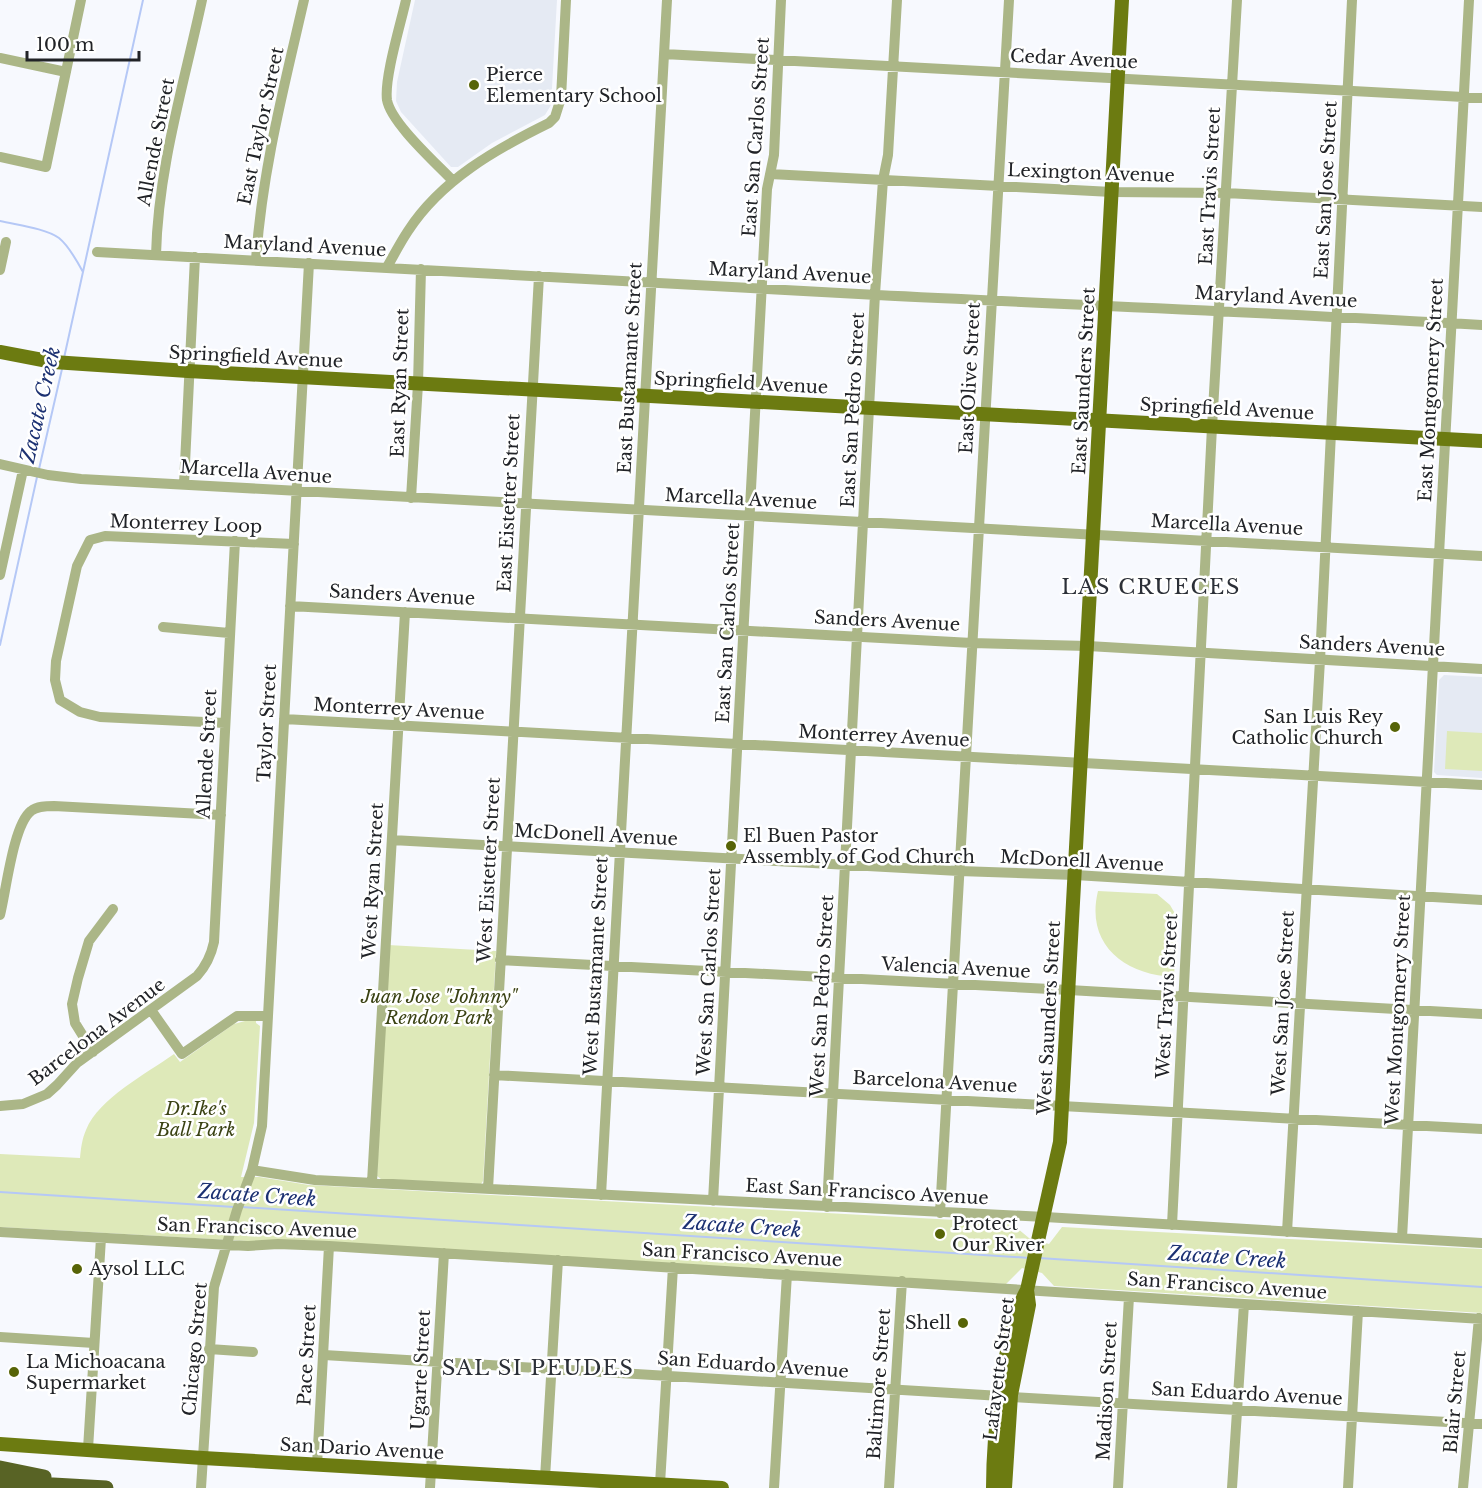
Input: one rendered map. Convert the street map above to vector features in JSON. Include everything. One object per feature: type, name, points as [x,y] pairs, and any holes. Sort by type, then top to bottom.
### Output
[{"type":"highway","points":[[0,1468],[100,1488]]},
{"type":"highway","points":[[0,1482],[106,1488]]},
{"type":"main road","name":"East Saunders Street","points":[[1081,763],[1122,0]]},
{"type":"main road","name":"Springfield Avenue","points":[[0,352],[70,364],[303,378],[1482,441]]},
{"type":"main road","name":"West Saunders Street","points":[[1032,1271],[1059,1151],[1081,763]]},
{"type":"main road","name":"Lafayette Street","points":[[993,1488],[1006,1397],[1029,1305],[1027,1290],[1032,1271]]},
{"type":"main road","name":"Lafayette Street","points":[[1005,1488],[1006,1397]]},
{"type":"main road","name":"San Dario Avenue","points":[[0,1444],[722,1488]]},
{"type":"street","points":[[0,157],[46,167],[81,0]]},
{"type":"street","name":"Allende Street","points":[[156,255],[160,193],[202,0]]},
{"type":"street","name":"East Taylor Street","points":[[256,260],[259,213],[268,158],[304,0]]},
{"type":"street","points":[[406,0],[390,70],[387,99],[395,120],[453,181]]},
{"type":"street","points":[[387,267],[409,230],[437,196],[453,181],[493,152],[549,123],[555,117],[561,98],[566,0]]},
{"type":"street","name":"East Bustamante Street","points":[[625,738],[667,0]]},
{"type":"street","name":"East San Carlos Street","points":[[739,744],[767,189],[774,155],[782,0]]},
{"type":"street","name":"East San Pedro Street","points":[[852,751],[875,294],[883,180],[888,155],[897,0]]},
{"type":"street","name":"East Olive Street","points":[[940,1213],[1009,0]]},
{"type":"street","name":"East Travis Street","points":[[1195,770],[1237,0]]},
{"type":"street","name":"East San Jose Street","points":[[1312,776],[1326,547],[1352,0]]},
{"type":"street","name":"East Montgomery Street","points":[[1427,782],[1469,0]]},
{"type":"street","name":"Cedar Avenue","points":[[664,54],[1482,98]]},
{"type":"street","points":[[0,58],[66,72]]},
{"type":"street","name":"Lexington Avenue","points":[[770,174],[1112,192],[1226,193],[1482,207]]},
{"type":"street","points":[[0,270],[6,242]]},
{"type":"street","name":"Maryland Avenue","points":[[97,252],[1482,325]]},
{"type":"street","points":[[184,484],[195,257]]},
{"type":"street","name":"Taylor Street","points":[[247,1182],[262,1126],[309,263]]},
{"type":"street","name":"East Ryan Street","points":[[411,498],[418,384],[421,269]]},
{"type":"street","name":"East Eistetter Street","points":[[513,732],[539,276]]},
{"type":"street","name":"Marcella Avenue","points":[[0,464],[48,475],[184,484],[1482,556]]},
{"type":"street","points":[[0,575],[26,471]]},
{"type":"street","name":"Monterrey Loop","points":[[225,723],[100,717],[80,712],[60,700],[55,680],[56,661],[77,566],[90,540],[105,536],[294,544]]},
{"type":"street","name":"Allende Street","points":[[206,966],[214,942],[235,541]]},
{"type":"street","name":"Sanders Avenue","points":[[290,606],[972,643],[1088,646],[1482,669]]},
{"type":"street","points":[[399,726],[405,612]]},
{"type":"street","points":[[163,627],[229,633]]},
{"type":"street","name":"Monterrey Avenue","points":[[284,719],[1482,786]]},
{"type":"street","name":"West Ryan Street","points":[[372,1182],[399,726]]},
{"type":"street","name":"West Eistetter Street","points":[[488,1189],[513,732]]},
{"type":"street","name":"West Bustamante Street","points":[[601,1195],[625,738]]},
{"type":"street","name":"West San Carlos Street","points":[[713,1201],[739,744]]},
{"type":"street","name":"West San Pedro Street","points":[[827,1207],[852,751]]},
{"type":"street","name":"West Travis Street","points":[[1172,1225],[1195,770]]},
{"type":"street","name":"West San Jose Street","points":[[1287,1232],[1312,776]]},
{"type":"street","name":"West Montgomery Street","points":[[1402,1238],[1427,782]]},
{"type":"street","points":[[0,915],[17,834],[30,812],[40,807],[221,814]]},
{"type":"street","name":"McDonell Avenue","points":[[392,840],[959,871],[1075,875],[1189,884],[1482,900]]},
{"type":"street","points":[[93,1052],[75,1023],[72,1004],[89,941],[113,909]]},
{"type":"street","name":"Valencia Avenue","points":[[500,960],[1482,1014]]},
{"type":"street","name":"Barcelona Avenue","points":[[0,1106],[23,1104],[47,1094],[76,1064],[197,976],[206,966]]},
{"type":"street","points":[[151,1010],[182,1054],[237,1016],[267,1016]]},
{"type":"street","name":"Barcelona Avenue","points":[[494,1074],[1482,1129]]},
{"type":"street","name":"East San Francisco Avenue","points":[[252,1170],[315,1180],[1044,1217],[1482,1243]]},
{"type":"street","name":"Chicago Street","points":[[201,1488],[214,1287],[247,1182]]},
{"type":"street","name":"San Francisco Avenue","points":[[0,1232],[101,1238],[228,1240],[1480,1318]]},
{"type":"street","points":[[88,1449],[101,1238]]},
{"type":"street","name":"Pace Street","points":[[317,1465],[329,1246]]},
{"type":"street","name":"Ugarte Street","points":[[430,1488],[444,1254]]},
{"type":"street","points":[[545,1478],[558,1260]]},
{"type":"street","points":[[660,1484],[673,1268]]},
{"type":"street","points":[[774,1488],[787,1274]]},
{"type":"street","name":"Baltimore Street","points":[[889,1488],[902,1281]]},
{"type":"street","name":"Madison Street","points":[[1118,1488],[1129,1297]]},
{"type":"street","points":[[1232,1488],[1244,1304]]},
{"type":"street","points":[[1348,1488],[1358,1311]]},
{"type":"street","name":"Blair Street","points":[[1463,1488],[1480,1318]]},
{"type":"street","points":[[0,1337],[94,1343]]},
{"type":"street","points":[[209,1349],[253,1352]]},
{"type":"street","name":"San Eduardo Avenue","points":[[324,1355],[1482,1424]]},
{"type":"shaded area","name":"Pierce Elementary School","points":[[415,0],[557,0],[551,105],[545,115],[492,143],[458,167],[451,167],[401,112],[396,101],[397,82]]},
{"type":"shaded area","points":[[1444,675],[1482,677],[1482,778],[1437,775],[1434,772],[1439,680]]},
{"type":"green space","points":[[1447,731],[1482,733],[1482,771],[1445,769]]},
{"type":"green space","points":[[1098,891],[1157,894],[1170,905],[1177,917],[1174,977],[1139,970],[1112,953],[1097,927],[1095,910]]},
{"type":"green space","name":"Juan Jose \"Johnny\" Rendon Park","points":[[388,945],[496,951],[483,1181],[481,1184],[381,1179],[377,1176]]},
{"type":"green space","name":"Dr.Ike's Ball Park","points":[[256,1021],[260,1026],[254,1123],[241,1177],[259,1177],[309,1185],[1011,1223],[1029,1238],[1049,1244],[1062,1227],[1482,1249],[1482,1313],[1054,1286],[1042,1273],[1022,1268],[1006,1284],[0,1227],[0,1154],[80,1158],[86,1130],[92,1118],[112,1097],[174,1054],[180,1062],[234,1024]]},
{"type":"waterway","points":[[64,358],[143,0]]},
{"type":"waterway","name":"Zacate Creek","points":[[0,221],[38,229],[59,238],[69,249],[83,272]]},
{"type":"waterway","name":"Zacate Creek","points":[[39,469],[62,369]]},
{"type":"waterway","name":"Zacate Creek","points":[[0,645],[37,477]]},
{"type":"waterway","name":"Zacate Creek","points":[[0,1192],[234,1207]]},
{"type":"waterway","name":"Zacate Creek","points":[[242,1207],[1030,1258]]},
{"type":"waterway","name":"Zacate Creek","points":[[1039,1258],[1482,1287]]},
{"type":"place","name":"Pierce Elementary School","points":[[474,85]]},
{"type":"place","name":"San Luis Rey Catholic Church","points":[[1395,727]]},
{"type":"place","name":"El Buen Pastor Assembly of God Church","points":[[731,846]]},
{"type":"place","name":"Protect Our River","points":[[940,1234]]},
{"type":"place","name":"Aysol LLC","points":[[77,1269]]},
{"type":"place","name":"Shell","points":[[963,1323]]},
{"type":"place","name":"La Michoacana Supermarket","points":[[14,1372]]},
{"type":"district","name":"LAS CRUECES","points":[[1151,587]]},
{"type":"district","name":"SAL SI PEUDES","points":[[538,1368]]}]
